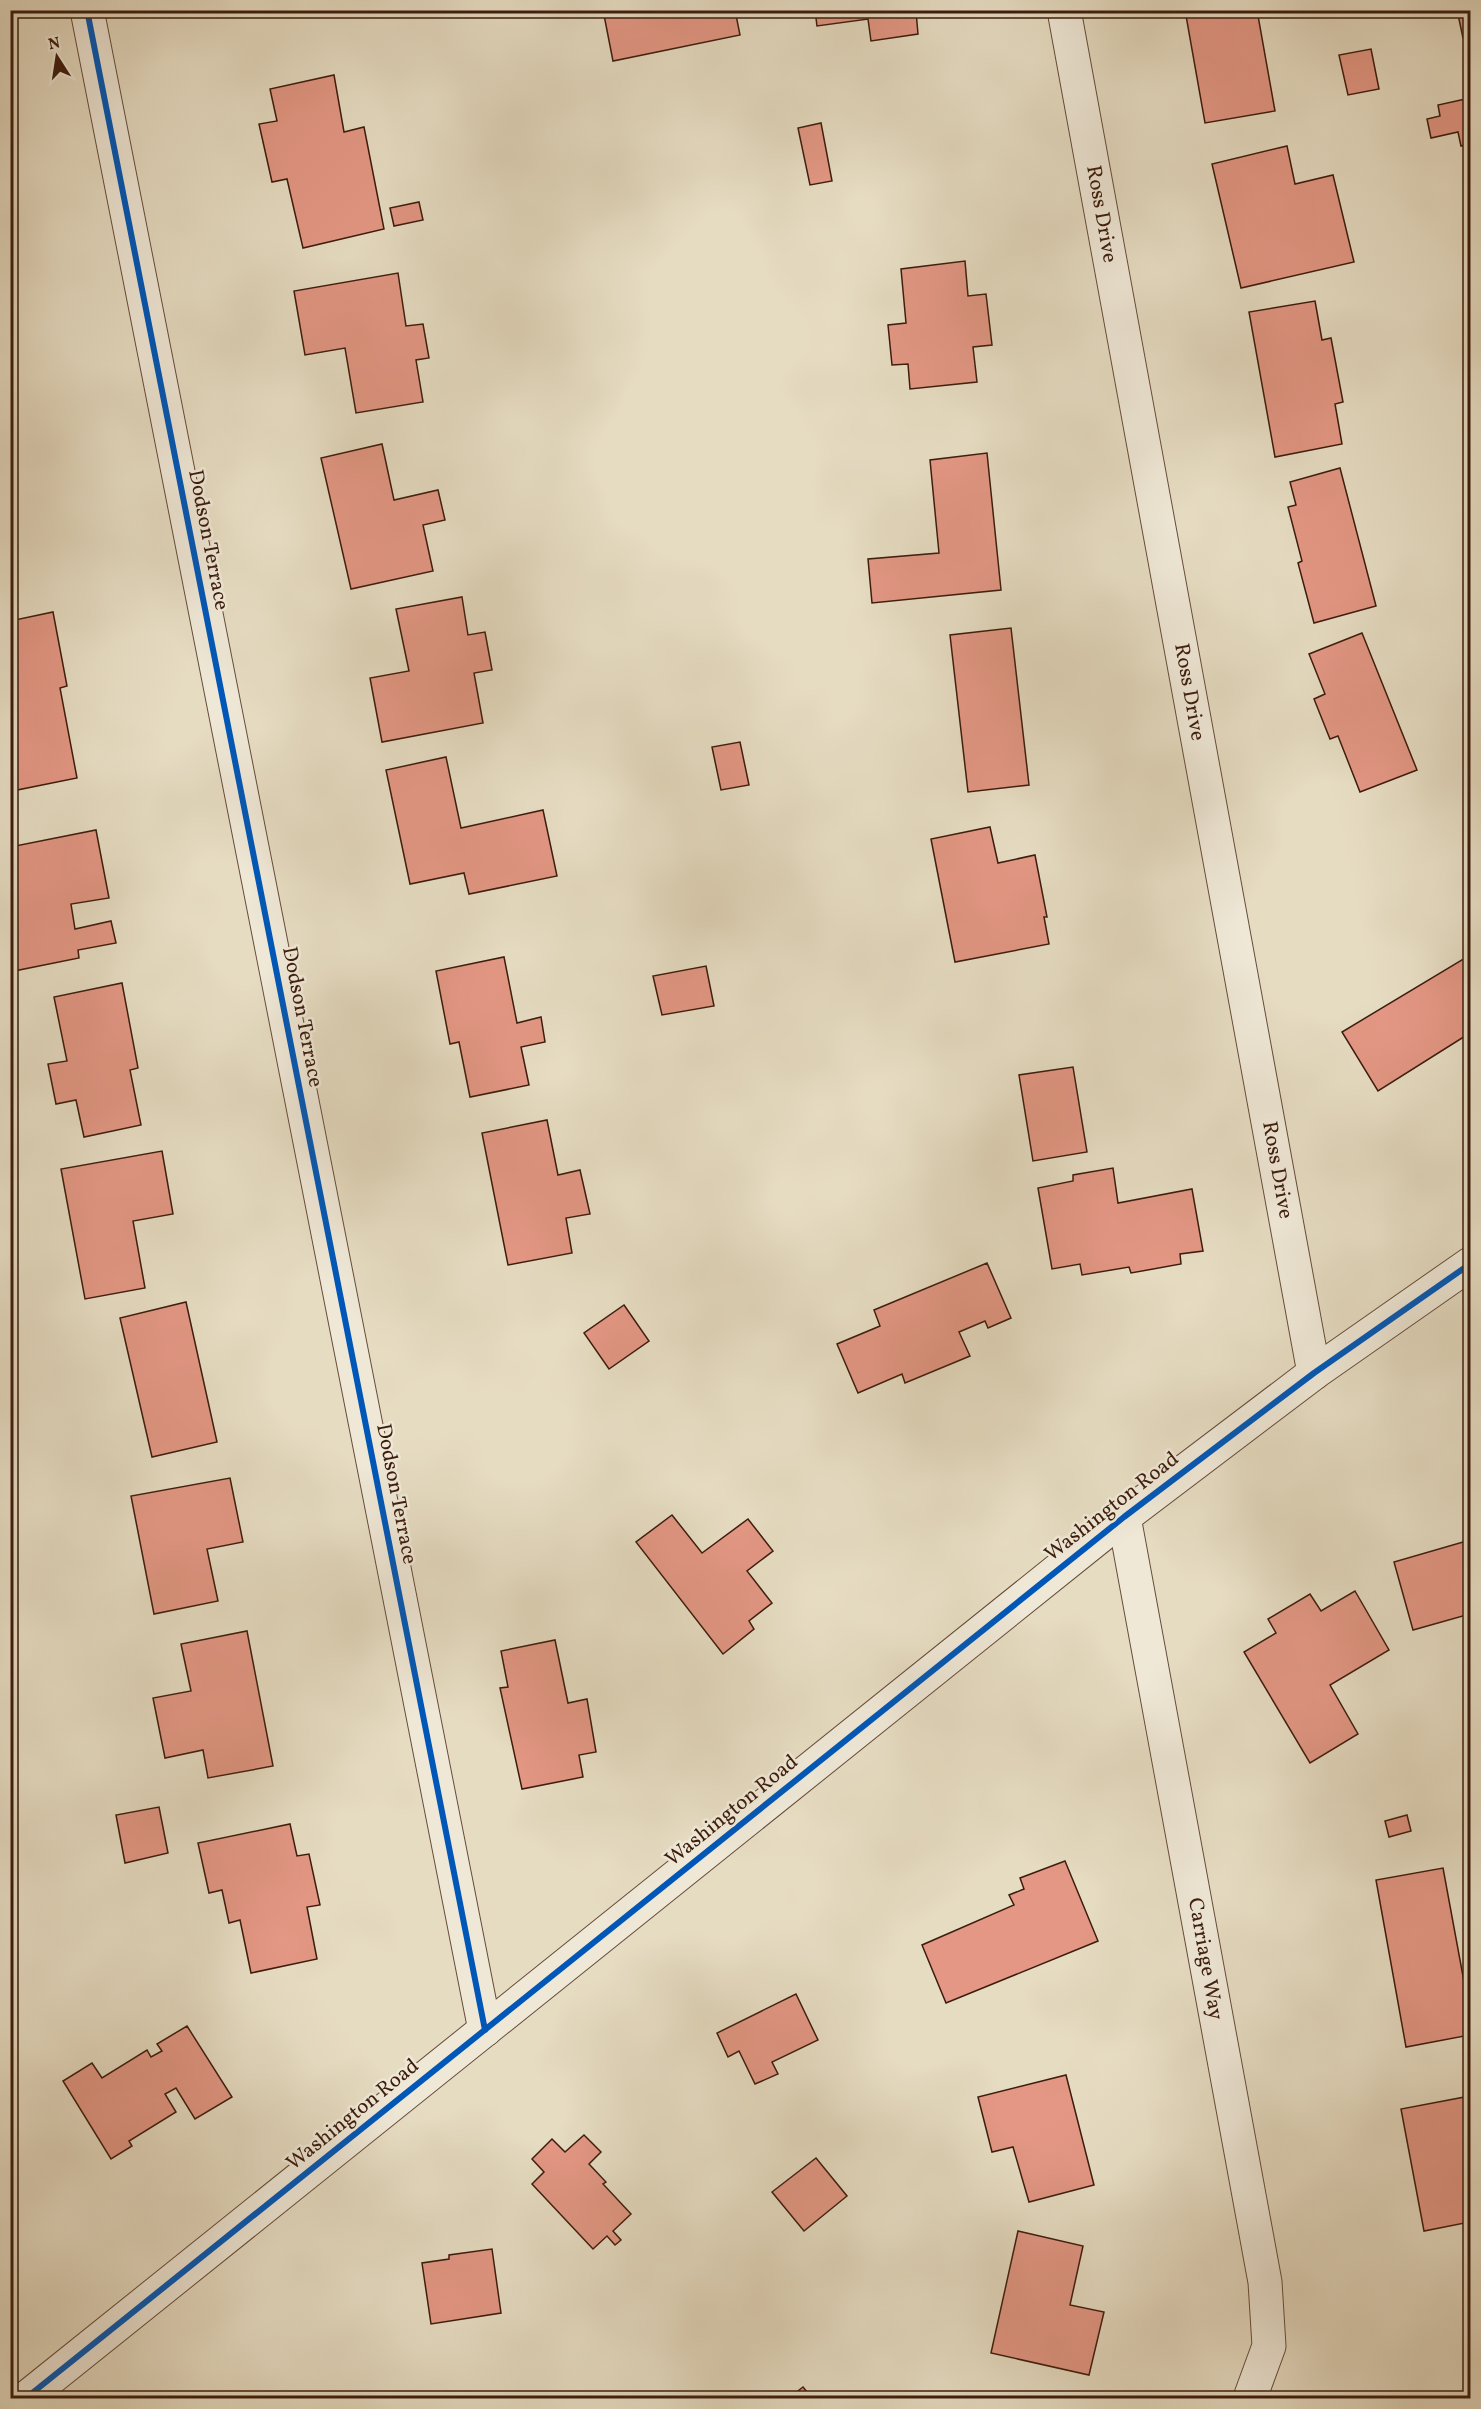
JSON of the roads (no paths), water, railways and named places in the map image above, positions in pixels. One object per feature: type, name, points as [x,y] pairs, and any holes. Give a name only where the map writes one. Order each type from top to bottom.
[{"type":"street","name":"Dodson Terrace","points":[[87,10],[485,2030]]},
{"type":"street","name":"Ross Drive","points":[[1064,10],[1314,1373]]},
{"type":"street","name":"Washington Road","points":[[26,2398],[1124,1517],[1314,1373],[1470,1264]]},
{"type":"street","name":"Carriage Way","points":[[1124,1517],[1265,2282],[1269,2346],[1250,2398]]}]
